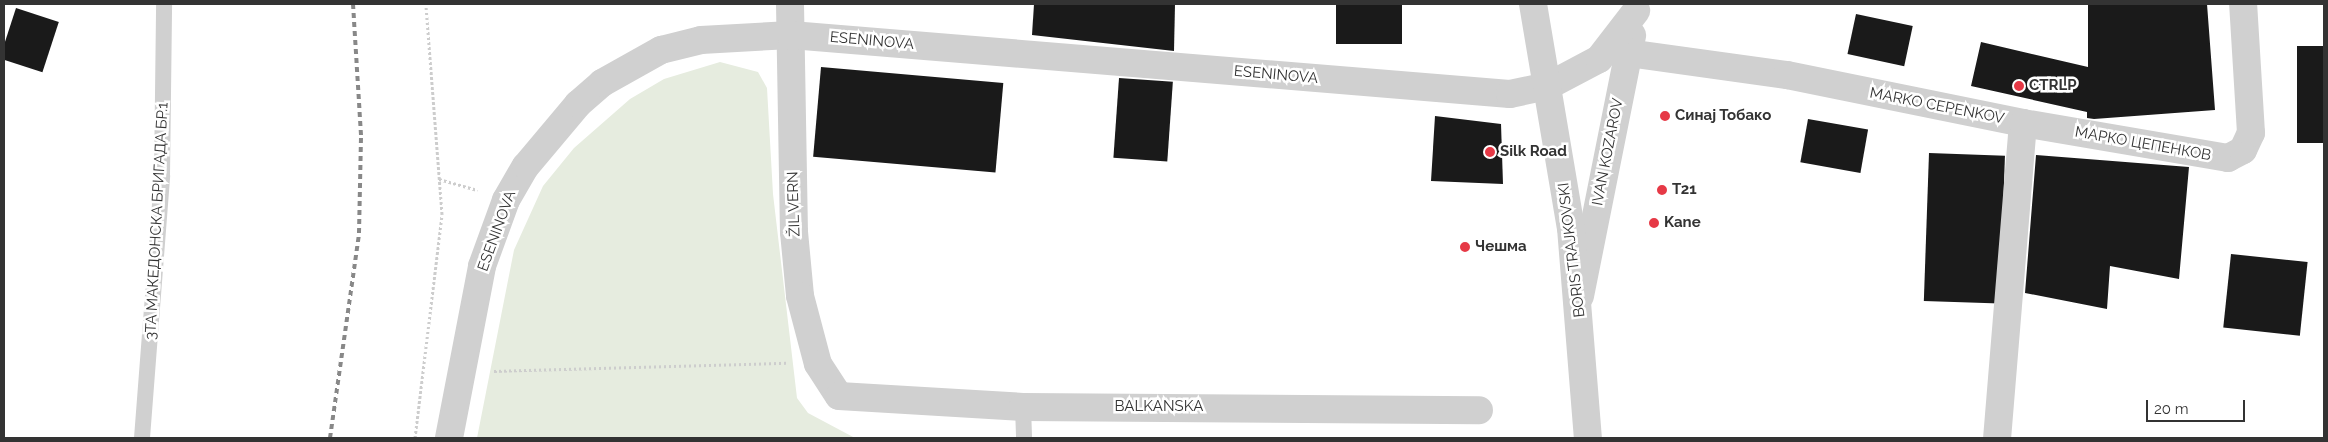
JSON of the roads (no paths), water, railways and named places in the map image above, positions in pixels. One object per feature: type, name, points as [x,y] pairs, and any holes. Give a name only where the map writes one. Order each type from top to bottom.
[{"type":"street","name":"ŽIL VERN","points":[[790,4],[800,296],[818,364],[839,396]]},
{"type":"street","name":"BORIS TRAJKOVSKI","points":[[1533,4],[1548,86],[1579,300],[1588,438]]},
{"type":"street","name":"МАРКО ЦЕПЕНКОВ","points":[[2023,123],[2228,158],[2243,150],[2251,133],[2243,4]]},
{"type":"street","name":"ESENINOVA","points":[[449,438],[482,266],[506,200],[531,159],[578,104],[644,58],[701,40],[791,35],[1510,94],[1548,86],[1599,59],[1637,7]]},
{"type":"street","name":"IVAN KOZAROV","points":[[1579,300],[1637,7]]},
{"type":"street","name":"MARKO CEPENKOV","points":[[1628,53],[1787,75],[2023,123],[1997,438]]},
{"type":"street","name":"BALKANSKA","points":[[839,396],[1023,407],[1479,410]]},
{"type":"lane","name":"3ТА МАКЕДОНСКА БРИГАДА БР.1","points":[[142,438],[162,176],[164,4]]},
{"type":"lane","points":[[1023,407],[1024,438]]},
{"type":"railway","points":[[330,438],[359,233],[361,135],[353,4]]},
{"type":"place","name":"CTRLP","points":[[2019,86]]},
{"type":"place","name":"Синај Тобако","points":[[1665,116]]},
{"type":"place","name":"Silk Road","points":[[1490,152]]},
{"type":"place","name":"T21","points":[[1662,190]]},
{"type":"place","name":"Kane","points":[[1654,223]]},
{"type":"place","name":"Чешма","points":[[1465,247]]}]
